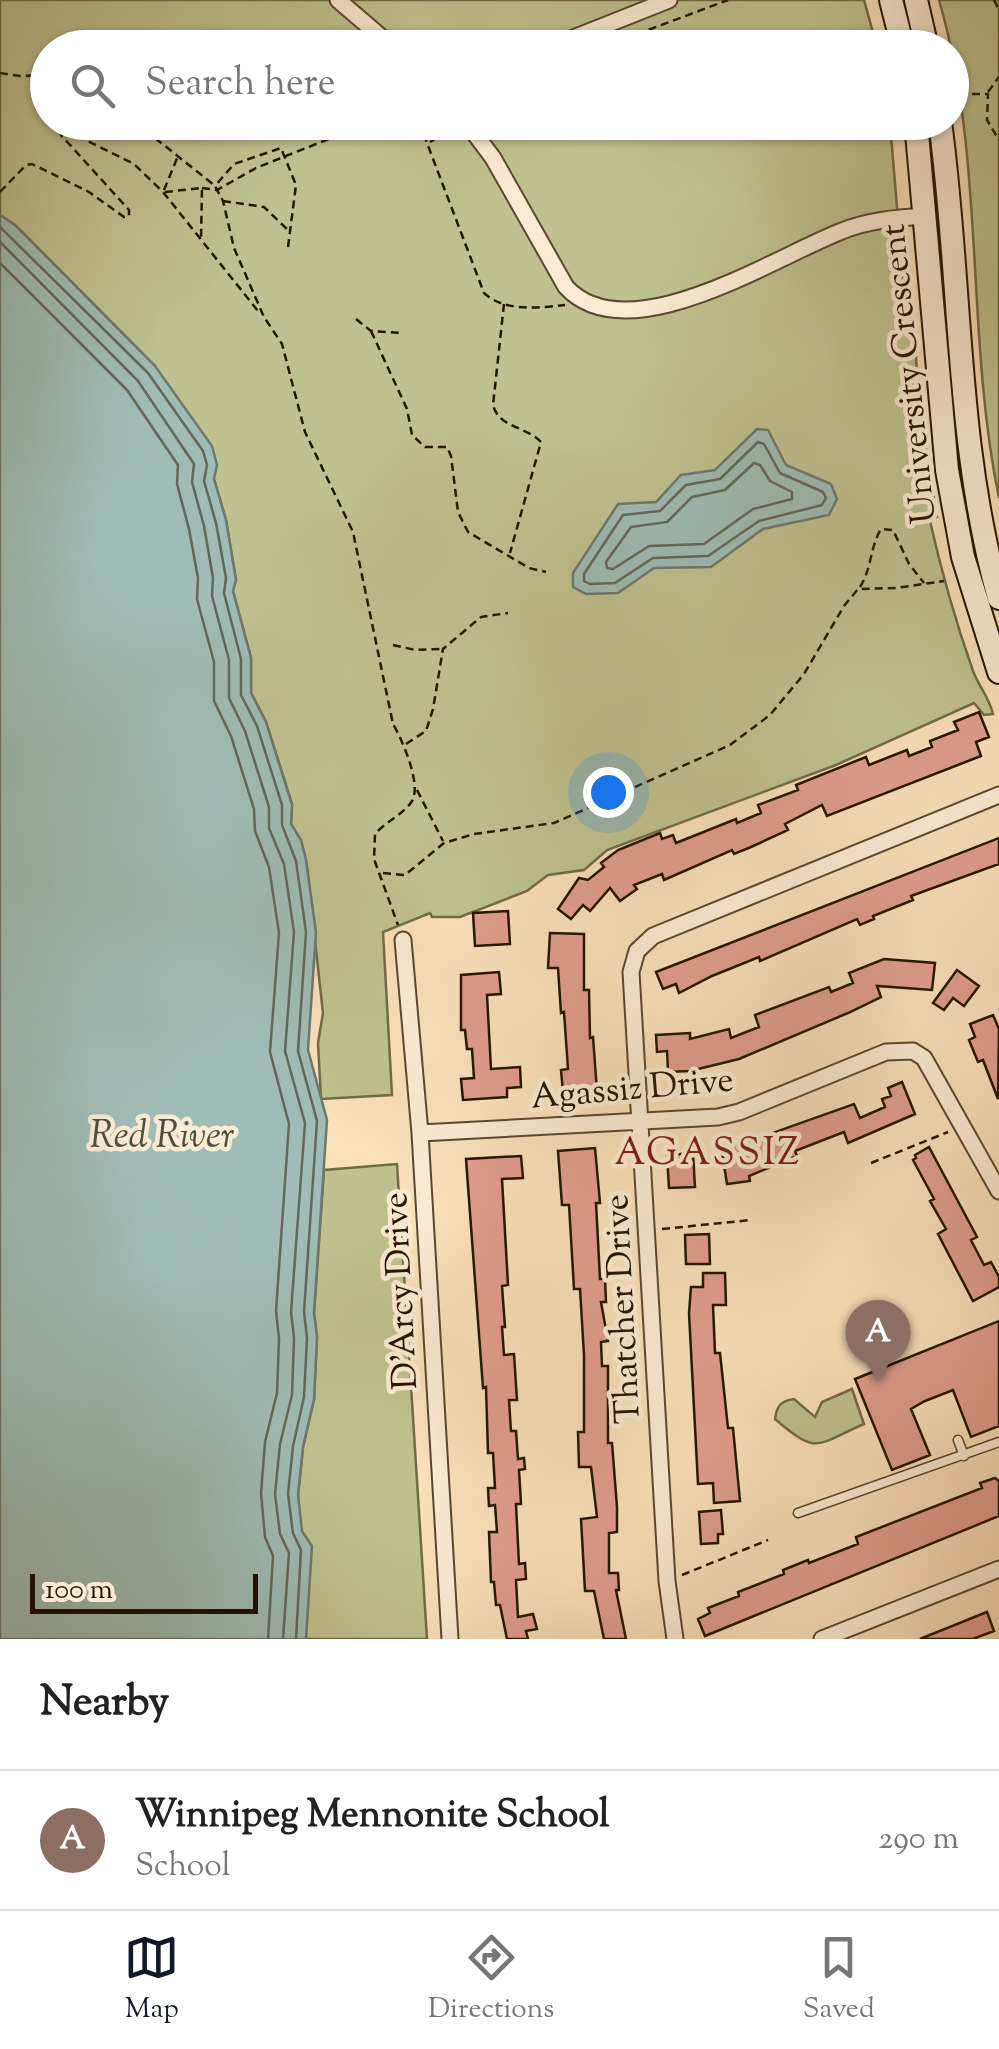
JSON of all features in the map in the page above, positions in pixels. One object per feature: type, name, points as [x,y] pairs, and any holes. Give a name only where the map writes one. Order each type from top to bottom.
[{"type":"main road","points":[[891,0],[898,30]]},
{"type":"main road","points":[[916,0],[923,30]]},
{"type":"main road","name":"University Crescent","points":[[918,140],[950,492],[977,607],[999,672]]},
{"type":"main road","name":"University Crescent","points":[[942,140],[969,460],[982,535],[999,598]]},
{"type":"street","points":[[338,0],[373,30]]},
{"type":"street","points":[[593,30],[669,0]]},
{"type":"street","points":[[480,140],[558,275],[581,300],[618,309],[660,307],[842,231],[925,216]]},
{"type":"street","name":"Thatcher Drive","points":[[675,1639],[667,1581],[631,972],[636,951],[653,936],[999,795]]},
{"type":"street","name":"D'Arcy Drive","points":[[403,940],[420,1134],[450,1639]]},
{"type":"street","name":"Agassiz Drive","points":[[420,1134],[718,1117],[900,1049],[924,1058],[999,1191]]},
{"type":"street","points":[[822,1639],[999,1569]]},
{"type":"lane","points":[[958,1440],[964,1456]]},
{"type":"lane","points":[[798,1513],[999,1442]]},
{"type":"path","points":[[648,30],[728,0]]},
{"type":"path","points":[[994,0],[999,10]]},
{"type":"path","points":[[0,73],[30,76]]},
{"type":"path","points":[[999,77],[988,94],[987,120],[999,140]]},
{"type":"path","points":[[969,94],[988,94]]},
{"type":"path","points":[[0,192],[26,165],[32,164],[89,192],[124,218],[129,216],[129,210],[66,140]]},
{"type":"path","points":[[85,140],[134,164],[164,192],[282,344],[305,432],[353,532],[393,724],[405,745],[416,787],[444,842]]},
{"type":"path","points":[[159,140],[216,188],[234,248],[264,317]]},
{"type":"path","points":[[164,192],[216,188],[325,140]]},
{"type":"path","points":[[427,140],[484,292],[504,304],[542,308],[581,300]]},
{"type":"path","points":[[428,143],[433,140]]},
{"type":"path","points":[[216,188],[234,164],[282,148],[296,186],[288,247]]},
{"type":"path","points":[[164,192],[179,155]]},
{"type":"path","points":[[201,240],[202,188]]},
{"type":"path","points":[[223,201],[264,207],[290,232]]},
{"type":"path","points":[[504,304],[494,414],[506,424],[530,431],[542,442],[510,554]]},
{"type":"path","points":[[356,319],[371,331],[407,409],[412,435],[425,446],[447,447],[452,456],[458,512],[468,532],[528,568],[546,572]]},
{"type":"path","points":[[371,331],[401,334]]},
{"type":"path","points":[[382,872],[405,874],[444,842],[554,822],[730,745],[770,715],[804,674],[868,574],[874,539],[881,529],[894,530],[909,564],[925,584]]},
{"type":"path","points":[[858,588],[896,588],[944,581]]},
{"type":"path","points":[[392,644],[415,650],[443,649],[480,618],[508,613]]},
{"type":"path","points":[[405,745],[426,732],[443,649]]},
{"type":"path","points":[[403,940],[382,872],[374,859],[375,834],[412,802],[416,787]]},
{"type":"path","points":[[870,1163],[963,1126]]},
{"type":"path","points":[[646,1230],[750,1220]]},
{"type":"path","points":[[667,1581],[768,1540]]},
{"type":"green space","points":[[0,0],[864,0],[872,30],[30,30],[30,140],[891,140],[905,303],[913,317],[920,412],[937,517],[929,517],[960,633],[993,714],[984,715],[974,703],[836,765],[607,850],[584,870],[548,875],[527,891],[460,917],[432,917],[430,913],[383,932],[392,1095],[321,1099],[318,1043],[323,1013],[306,860],[291,824],[292,804],[266,722],[251,693],[251,658],[233,591],[236,580],[226,520],[214,479],[155,366],[15,225],[0,215]]},
{"type":"green space","points":[[939,0],[999,0],[999,498],[982,374],[965,140],[969,140],[969,30],[946,30]]},
{"type":"green space","points":[[397,1164],[427,1639],[306,1639],[298,1495],[314,1399],[314,1313],[324,1170]]},
{"type":"green space","points":[[852,1389],[864,1424],[826,1441],[809,1442],[775,1419],[778,1407],[786,1401],[794,1399],[815,1417],[822,1402]]},
{"type":"water","name":"Red River","points":[[0,215],[15,225],[155,366],[212,446],[217,465],[214,479],[236,580],[233,591],[251,658],[251,693],[266,722],[292,805],[291,824],[301,840],[306,860],[316,932],[308,1050],[327,1120],[314,1313],[314,1399],[298,1495],[302,1531],[312,1546],[306,1639],[0,1639]]},
{"type":"water","points":[[757,429],[768,430],[786,465],[831,484],[837,499],[829,515],[763,529],[711,567],[654,568],[618,593],[586,594],[573,587],[573,573],[618,504],[656,502],[681,475],[715,470]]},
{"type":"building","points":[[979,712],[989,737],[976,742],[981,756],[827,816],[822,805],[785,824],[788,830],[751,847],[734,854],[732,850],[664,880],[662,874],[634,885],[637,889],[620,901],[610,888],[590,911],[583,905],[571,919],[558,909],[579,878],[588,880],[618,850],[660,833],[662,839],[673,835],[676,843],[736,819],[737,823],[761,813],[758,805],[798,790],[796,785],[866,757],[869,765],[907,750],[909,756],[932,747],[930,741],[958,730],[954,722]]},
{"type":"building","points":[[999,838],[999,864],[911,896],[913,900],[860,925],[857,919],[760,961],[759,957],[712,976],[679,993],[676,984],[663,989],[656,972]]},
{"type":"building","points":[[508,911],[510,944],[475,946],[473,913]]},
{"type":"building","points":[[550,933],[584,934],[584,990],[589,990],[597,1091],[563,1092],[561,1070],[568,1069],[564,1012],[561,1013],[558,968],[548,968]]},
{"type":"building","points":[[884,959],[935,963],[932,990],[877,986],[881,997],[848,1013],[739,1059],[690,1071],[668,1072],[667,1051],[657,1052],[656,1035],[690,1033],[690,1039],[729,1029],[731,1038],[759,1027],[755,1015],[829,987],[831,992],[853,983],[849,973]]},
{"type":"building","points":[[957,970],[979,986],[964,1006],[953,998],[944,1010],[933,1003]]},
{"type":"building","points":[[499,972],[501,994],[487,995],[491,1069],[520,1067],[521,1087],[507,1088],[507,1097],[463,1100],[461,1079],[474,1078],[472,1049],[467,1049],[465,1030],[461,1030],[461,975]]},
{"type":"building","points":[[993,1015],[999,1029],[998,1099],[983,1060],[978,1062],[969,1040],[975,1037],[970,1024]]},
{"type":"building","points":[[902,1082],[915,1114],[848,1143],[844,1132],[795,1151],[797,1156],[749,1176],[750,1181],[727,1184],[721,1146],[750,1141],[854,1104],[860,1118],[885,1107],[882,1099],[891,1096],[888,1088]]},
{"type":"building","points":[[929,1147],[977,1237],[971,1240],[984,1265],[991,1262],[999,1277],[999,1287],[973,1301],[938,1234],[946,1229],[913,1160]]},
{"type":"building","points":[[595,1148],[600,1279],[605,1279],[606,1302],[601,1302],[608,1341],[601,1342],[602,1366],[608,1366],[608,1443],[612,1443],[617,1507],[617,1532],[609,1533],[609,1573],[618,1573],[616,1590],[626,1639],[604,1639],[594,1591],[585,1591],[581,1519],[597,1517],[591,1467],[579,1467],[578,1432],[584,1432],[580,1289],[574,1289],[569,1205],[562,1205],[558,1151]]},
{"type":"building","points":[[693,1153],[695,1187],[669,1188],[667,1155]]},
{"type":"building","points":[[521,1156],[523,1178],[502,1179],[508,1285],[502,1286],[502,1327],[504,1355],[514,1354],[517,1400],[509,1400],[511,1431],[516,1431],[518,1459],[524,1458],[525,1469],[519,1470],[521,1504],[516,1504],[519,1564],[525,1563],[526,1579],[516,1580],[518,1617],[533,1614],[537,1629],[526,1631],[528,1639],[507,1639],[491,1582],[489,1532],[497,1532],[495,1505],[489,1506],[488,1488],[495,1488],[493,1453],[488,1453],[466,1159]]},
{"type":"building","points":[[709,1234],[710,1264],[686,1264],[685,1235]]},
{"type":"building","points":[[703,1273],[725,1273],[726,1305],[713,1305],[715,1353],[720,1353],[728,1428],[733,1428],[740,1501],[714,1503],[713,1483],[698,1484],[689,1313],[691,1287],[703,1287]]},
{"type":"building","points":[[999,1321],[999,1426],[971,1437],[953,1390],[925,1401],[911,1409],[930,1455],[892,1470],[855,1379]]},
{"type":"building","points":[[995,1478],[999,1481],[999,1516],[705,1636],[698,1619],[710,1613],[708,1608],[784,1574],[783,1570],[858,1544],[856,1537],[982,1488],[980,1483]]},
{"type":"building","points":[[721,1510],[723,1534],[718,1534],[718,1543],[701,1544],[699,1512]]},
{"type":"building","points":[[987,1612],[994,1631],[973,1639],[920,1639]]},
{"type":"place","name":"Winnipeg Mennonite School","points":[[878,1382]]},
{"type":"district","name":"AGASSIZ","points":[[708,1151]]}]
